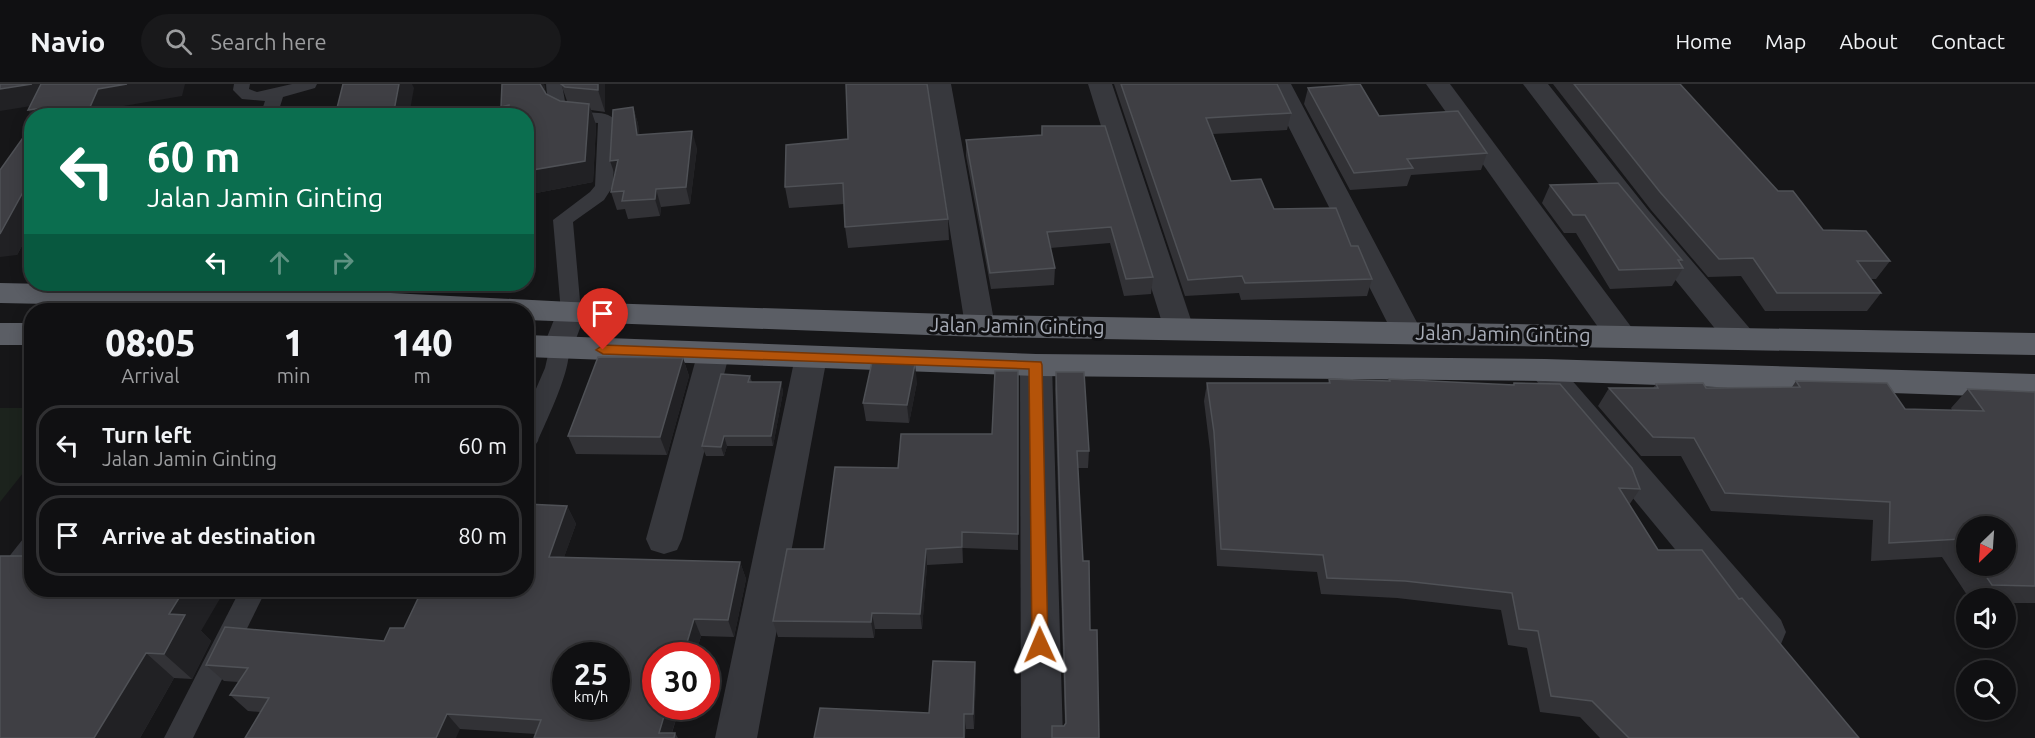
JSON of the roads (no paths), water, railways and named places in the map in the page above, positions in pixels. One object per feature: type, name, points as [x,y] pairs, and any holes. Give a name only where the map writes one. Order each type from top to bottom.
[{"type":"highway","name":"Jalan Jamin Ginting","points":[[0,293],[98,291]]},
{"type":"highway","name":"Jalan Jamin Ginting","points":[[290,291],[332,292],[414,303]]},
{"type":"highway","name":"Jalan Jamin Ginting","points":[[534,311],[980,327],[1407,332],[2035,344]]},
{"type":"highway","points":[[0,334],[24,334]]},
{"type":"highway","name":"Jalan Jamin Ginting","points":[[534,346],[713,355],[1036,365],[1545,370],[2035,386]]},
{"type":"street","points":[[939,84],[980,327]]},
{"type":"street","points":[[1100,84],[1179,329]]},
{"type":"street","points":[[1279,84],[1407,332]]},
{"type":"street","points":[[1438,84],[1621,336]]},
{"type":"street","points":[[1535,84],[1639,217],[1741,339]]},
{"type":"street","points":[[559,347],[571,312]]},
{"type":"street","points":[[664,539],[713,355]]},
{"type":"street","points":[[736,738],[811,357]]},
{"type":"street","points":[[1036,365],[1042,738]]},
{"type":"street","points":[[1545,370],[1789,657]]},
{"type":"lane","points":[[242,84],[241,90],[244,95],[252,97],[276,94],[309,84]]},
{"type":"lane","points":[[554,84],[555,105],[561,113],[574,117],[604,119],[607,122],[604,186],[597,196],[563,220],[571,312]]},
{"type":"lane","points":[[271,108],[276,94]]},
{"type":"lane","points":[[534,422],[556,368],[559,347]]},
{"type":"lane","points":[[0,586],[18,554]]},
{"type":"lane","points":[[178,738],[249,597]]}]
